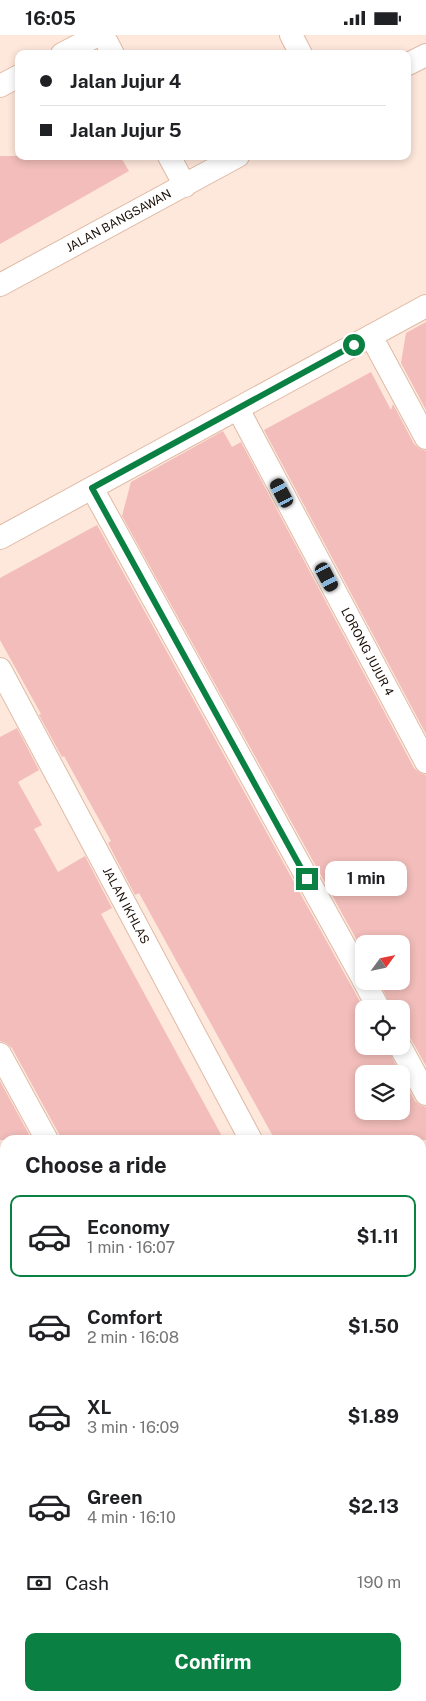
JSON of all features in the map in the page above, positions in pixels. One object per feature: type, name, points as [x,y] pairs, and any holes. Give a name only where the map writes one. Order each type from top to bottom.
[{"type":"street","points":[[70,50],[98,35]]},
{"type":"street","points":[[103,35],[111,50]]},
{"type":"street","points":[[290,35],[299,50]]},
{"type":"street","points":[[411,62],[426,55]]},
{"type":"street","points":[[0,86],[15,78]]},
{"type":"street","points":[[171,160],[185,185]]},
{"type":"street","name":"JALAN BANGSAWAN","points":[[0,285],[231,160]]},
{"type":"street","points":[[0,538],[426,306]]},
{"type":"street","points":[[371,336],[426,438]]},
{"type":"street","name":"LORONG JUJUR 4","points":[[238,409],[426,762]]},
{"type":"street","points":[[92,488],[355,965]]},
{"type":"street","name":"JALAN IKHLAS","points":[[0,669],[248,1135]]},
{"type":"street","points":[[0,1054],[44,1135]]},
{"type":"street","points":[[405,1055],[426,1094]]},
{"type":"building","points":[[0,156],[15,156],[15,160],[122,160],[129,171],[0,244]]},
{"type":"building","points":[[426,322],[426,410],[401,363],[406,333]]},
{"type":"building","points":[[371,372],[391,410],[393,404],[414,444],[426,451],[426,734],[264,430]]},
{"type":"building","points":[[223,431],[232,447],[241,442],[414,768],[426,775],[426,1066],[410,1038],[410,1000],[388,1000],[383,990],[410,990],[410,935],[355,935],[355,937],[122,516],[131,482]]},
{"type":"building","points":[[97,525],[359,1000],[355,1000],[355,1055],[391,1055],[396,1065],[355,1065],[355,1120],[410,1120],[410,1092],[415,1101],[426,1107],[426,1135],[272,1135],[139,893],[135,895],[108,843],[111,841],[64,756],[62,757],[39,715],[41,714],[0,640],[0,578]]},
{"type":"building","points":[[17,728],[39,770],[18,782],[42,825],[34,829],[58,872],[85,856],[112,908],[101,914],[221,1135],[59,1135],[12,1048],[0,1041],[0,737]]},
{"type":"building","points":[[0,1081],[29,1135],[0,1135]]},
{"type":"route","points":[[307,879],[92,488],[354,345]]}]
